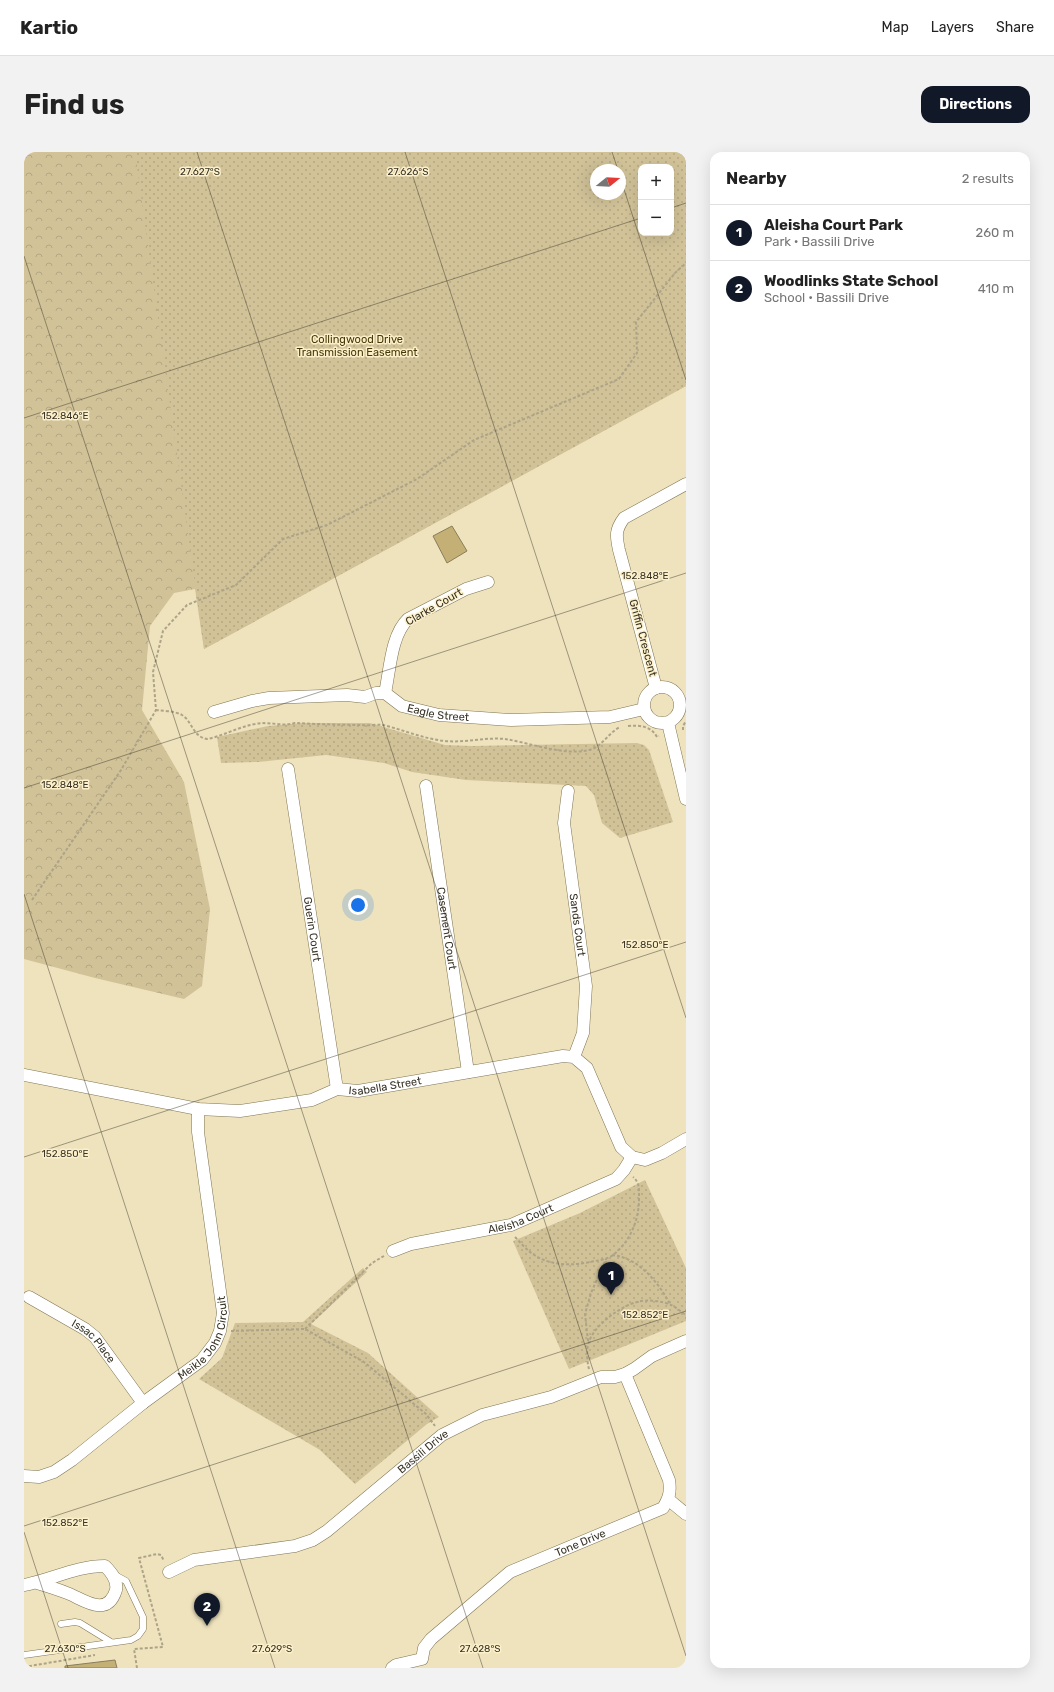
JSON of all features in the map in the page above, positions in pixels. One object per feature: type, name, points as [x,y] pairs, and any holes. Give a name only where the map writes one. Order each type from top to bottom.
[{"type":"street","name":"Griffin Crescent","points":[[656,688],[616,537],[618,526],[624,518],[686,484]]},
{"type":"street","name":"Clarke Court","points":[[385,693],[397,636],[402,625],[408,619],[466,589],[488,582]]},
{"type":"street","points":[[669,728],[650,720],[644,709],[645,698],[656,688],[668,688],[683,698],[679,713],[669,728],[686,799]]},
{"type":"street","points":[[214,712],[252,701],[269,698],[347,694],[365,697],[376,693],[385,693]]},
{"type":"street","name":"Eagle Street","points":[[385,693],[402,706],[439,715],[511,720],[610,717],[644,709]]},
{"type":"street","name":"Guerin Court","points":[[288,770],[337,1089]]},
{"type":"street","name":"Casement Court","points":[[426,786],[468,1072]]},
{"type":"street","name":"Sands Court","points":[[568,791],[564,823],[586,986],[583,1033],[574,1057]]},
{"type":"street","name":"Isabella Street","points":[[24,1075],[198,1109],[247,1110],[312,1100],[337,1089],[358,1091],[563,1056],[574,1057]]},
{"type":"street","points":[[574,1057],[587,1068],[621,1147],[632,1157],[645,1160],[686,1140]]},
{"type":"street","name":"Meikle John Circuit","points":[[24,1476],[39,1477],[54,1472],[72,1460],[143,1403],[202,1360],[215,1343],[220,1331],[223,1313],[198,1132],[198,1109]]},
{"type":"street","name":"Aleisha Court","points":[[393,1251],[411,1244],[511,1225],[616,1179],[632,1157]]},
{"type":"street","name":"Issac Place","points":[[29,1296],[85,1329],[95,1337],[143,1403]]},
{"type":"street","name":"Bassili Drive","points":[[169,1572],[194,1560],[295,1546],[313,1540],[327,1531],[442,1435],[482,1414],[551,1397],[593,1379],[601,1377],[615,1377],[625,1374],[652,1356],[686,1341]]},
{"type":"street","points":[[625,1374],[669,1480],[671,1491],[669,1500],[686,1514]]},
{"type":"street","name":"Tone Drive","points":[[392,1668],[396,1665],[423,1664],[424,1648],[431,1639],[510,1572],[664,1508],[669,1500]]},
{"type":"street","points":[[24,1585],[37,1583],[56,1575],[92,1566],[105,1566],[113,1574],[117,1585],[114,1595],[110,1601],[99,1606],[87,1603],[68,1593],[37,1583]]},
{"type":"lane","points":[[24,1655],[131,1640],[138,1636],[143,1629],[143,1617],[126,1581],[113,1574]]},
{"type":"lane","points":[[61,1624],[75,1622],[80,1623],[111,1642]]},
{"type":"path","points":[[32,900],[121,770],[156,710],[153,672],[163,631],[187,605],[236,585],[283,539],[327,526],[417,479],[474,440],[619,379],[637,353],[636,322],[675,273],[686,263]]},
{"type":"path","points":[[156,710],[175,712],[183,715],[192,729],[201,738],[214,738],[221,734],[256,724],[271,723],[284,725],[295,723],[368,726],[381,725],[445,741],[467,742],[503,739],[530,743],[557,750],[578,752],[590,750],[599,746],[615,730],[623,726],[636,725],[648,727],[654,731],[657,736],[669,728],[683,730],[683,726],[686,721]]},
{"type":"path","points":[[511,1225],[514,1236],[531,1252],[542,1258],[560,1264],[573,1264],[606,1259],[612,1256],[628,1240],[636,1222],[639,1202],[638,1181],[624,1170]]},
{"type":"path","points":[[305,1329],[372,1263],[393,1251]]},
{"type":"path","points":[[612,1256],[623,1256],[645,1271],[663,1291],[670,1304]]},
{"type":"path","points":[[593,1379],[588,1368],[586,1314],[591,1293],[606,1259]]},
{"type":"path","points":[[588,1342],[605,1320],[638,1301],[670,1304],[686,1315]]},
{"type":"path","points":[[220,1331],[305,1329],[364,1362],[426,1414],[442,1435]]},
{"type":"path","points":[[137,1668],[134,1648],[163,1647],[139,1558],[157,1554],[161,1556],[169,1572]]},
{"type":"path","points":[[24,1667],[102,1654]]},
{"type":"green space","name":"Collingwood Drive Transmission Easement","points":[[24,152],[686,152],[686,386],[204,649],[195,589],[174,593],[150,626],[142,710],[184,782],[210,909],[202,986],[184,999],[95,978],[24,959]]},
{"type":"green space","name":"Collingwood Drive Transmission Easement","points":[[135,152],[686,152],[686,386],[204,649]]},
{"type":"green space","points":[[303,723],[370,723],[445,745],[472,746],[637,743],[644,745],[649,750],[673,822],[620,838],[602,823],[594,795],[586,786],[466,780],[412,772],[384,763],[326,755],[258,762],[221,763],[217,737],[268,726]]},
{"type":"green space","points":[[645,1180],[686,1268],[686,1321],[569,1369],[513,1241],[580,1213]]},
{"type":"green space","points":[[363,1268],[367,1272],[311,1324],[368,1353],[439,1417],[427,1424],[355,1484],[320,1450],[199,1379],[222,1358],[235,1323],[303,1322]]},
{"type":"building","points":[[452,526],[467,551],[447,563],[433,536]]},
{"type":"building","points":[[115,1660],[117,1668],[65,1668],[65,1666]]},
{"type":"place","name":"Aleisha Court Park","points":[[611,1295]]},
{"type":"place","name":"Woodlinks State School","points":[[207,1626]]}]
